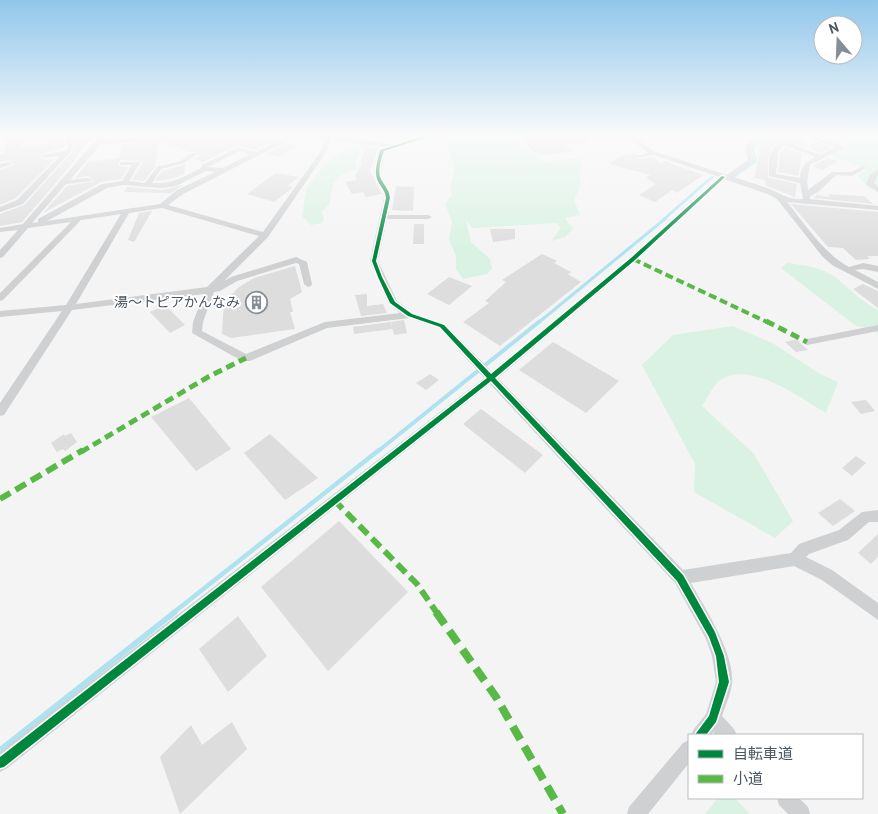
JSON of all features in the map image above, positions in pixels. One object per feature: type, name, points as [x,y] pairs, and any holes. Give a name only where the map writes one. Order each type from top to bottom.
[{"type":"street","points":[[0,210],[20,202],[52,174]]},
{"type":"street","points":[[0,255],[66,182],[70,174]]},
{"type":"street","points":[[124,183],[130,174]]},
{"type":"street","points":[[147,184],[155,174]]},
{"type":"street","points":[[24,227],[50,218],[105,186],[124,183],[162,186],[174,184],[195,174]]},
{"type":"street","points":[[162,206],[180,192],[216,174]]},
{"type":"street","points":[[308,174],[265,235],[210,290],[198,322],[198,333],[246,358],[325,325],[410,315]]},
{"type":"street","points":[[378,174],[378,178],[388,190],[374,261],[393,304],[410,315],[442,326],[680,578],[712,635],[720,656],[724,682],[713,719],[701,734]]},
{"type":"street","points":[[714,174],[771,192],[780,198],[825,254],[846,270],[878,286]]},
{"type":"street","points":[[0,763],[633,259],[730,174]]},
{"type":"street","points":[[772,174],[772,176],[803,181]]},
{"type":"street","points":[[804,174],[806,198]]},
{"type":"street","points":[[780,198],[797,202],[806,198],[833,174]]},
{"type":"street","points":[[874,174],[870,184],[878,190]]},
{"type":"street","points":[[66,182],[88,180]]},
{"type":"street","points":[[806,198],[878,208]]},
{"type":"street","points":[[0,230],[162,206],[265,235]]},
{"type":"street","points":[[0,412],[69,308],[126,212]]},
{"type":"street","points":[[383,217],[428,217]]},
{"type":"street","points":[[0,298],[78,219]]},
{"type":"street","points":[[0,314],[69,308],[217,289],[234,279],[296,260],[303,262],[308,284]]},
{"type":"street","points":[[846,270],[863,266],[878,269]]},
{"type":"street","points":[[807,342],[878,328]]},
{"type":"street","points":[[680,578],[794,559],[804,549],[843,535],[868,516],[878,516]]},
{"type":"street","points":[[794,559],[826,575],[878,612]]},
{"type":"street","points":[[713,719],[727,734]]},
{"type":"street","points":[[636,814],[688,750]]},
{"type":"street","points":[[787,799],[801,814]]},
{"type":"green space","points":[[317,174],[344,174],[339,176],[333,185],[329,204],[321,212],[324,218],[322,223],[311,225],[302,216],[306,190]]},
{"type":"green space","points":[[454,174],[580,174],[580,187],[574,200],[580,215],[565,218],[573,229],[565,237],[551,241],[561,228],[557,223],[473,228],[466,220],[471,242],[490,259],[492,269],[487,274],[463,279],[456,269],[456,256],[449,239],[452,222],[445,204],[452,195],[450,188]]},
{"type":"green space","points":[[861,174],[878,174],[878,192],[868,188],[858,176]]},
{"type":"green space","points":[[787,263],[812,267],[830,274],[860,299],[878,310],[878,334],[872,329],[856,326],[781,268]]},
{"type":"green space","points":[[733,326],[774,344],[820,374],[838,382],[826,413],[772,382],[742,374],[729,376],[717,383],[702,406],[754,454],[793,521],[775,538],[694,492],[695,464],[642,365],[673,335]]},
{"type":"green space","points":[[717,799],[736,799],[750,814],[705,814]]},
{"type":"building","points":[[0,174],[40,174],[16,198],[0,205]]},
{"type":"building","points":[[52,174],[63,174],[22,222],[0,226],[0,214],[24,205]]},
{"type":"building","points":[[78,174],[124,174],[121,179],[101,182],[43,213],[67,186],[94,181],[88,176],[75,178]]},
{"type":"building","points":[[136,174],[150,174],[144,181],[132,180]]},
{"type":"building","points":[[160,174],[184,174],[171,179],[155,181]]},
{"type":"building","points":[[275,174],[298,177],[288,186],[293,187],[274,202],[247,194]]},
{"type":"building","points":[[356,174],[372,174],[382,194],[366,197],[363,192],[352,194],[345,182],[357,180]]},
{"type":"building","points":[[646,174],[703,175],[677,193],[672,190],[655,202],[639,195],[656,184],[646,178],[650,175]]},
{"type":"building","points":[[755,174],[768,174],[768,177],[797,184],[795,197],[765,185],[765,180],[754,178]]},
{"type":"building","points":[[183,185],[171,193],[124,192],[127,187],[162,190]]},
{"type":"building","points":[[396,186],[414,187],[413,211],[392,210]]},
{"type":"building","points":[[827,194],[864,196],[873,204],[814,198],[816,195],[830,197]]},
{"type":"building","points":[[791,204],[878,212],[878,256],[867,256],[870,259],[856,260],[843,248],[828,247]]},
{"type":"building","points":[[152,211],[134,242],[128,240],[139,213]]},
{"type":"building","points":[[414,224],[424,224],[424,244],[413,244]]},
{"type":"building","points":[[490,229],[515,229],[515,239],[493,242]]},
{"type":"building","points":[[542,254],[557,261],[554,263],[571,272],[568,274],[581,282],[500,346],[463,322],[489,303],[485,301],[506,282],[502,280]]},
{"type":"building","name":"湯～トピアかんなみ","points":[[295,266],[302,292],[290,299],[293,312],[290,312],[295,329],[231,338],[222,334],[224,302],[239,287],[254,278]]},
{"type":"building","points":[[449,277],[472,286],[449,305],[427,294]]},
{"type":"building","points":[[863,284],[878,291],[878,308],[853,289]]},
{"type":"building","points":[[367,294],[367,306],[383,304],[387,313],[361,316],[355,295]]},
{"type":"building","points":[[165,305],[185,325],[170,333],[150,312]]},
{"type":"building","points":[[404,320],[407,333],[394,335],[391,322]]},
{"type":"building","points":[[390,322],[393,329],[354,334],[353,327]]},
{"type":"building","points":[[797,339],[808,350],[796,352],[785,342]]},
{"type":"building","points":[[553,342],[619,381],[586,413],[519,370]]},
{"type":"building","points":[[430,374],[439,380],[426,390],[416,383]]},
{"type":"building","points":[[189,398],[231,449],[196,471],[151,417]]},
{"type":"building","points":[[866,400],[875,411],[861,414],[851,402]]},
{"type":"building","points":[[481,409],[543,455],[525,473],[463,424]]},
{"type":"building","points":[[71,433],[77,442],[65,451],[63,449],[57,452],[51,443],[64,434],[65,436]]},
{"type":"building","points":[[270,434],[318,478],[285,500],[244,453]]},
{"type":"building","points":[[856,456],[866,463],[852,476],[842,468]]},
{"type":"building","points":[[840,499],[855,511],[833,526],[818,513]]},
{"type":"building","points":[[339,521],[408,592],[328,671],[261,587]]},
{"type":"building","points":[[878,534],[878,557],[871,564],[858,553]]},
{"type":"building","points":[[238,616],[267,656],[228,692],[199,649]]},
{"type":"building","points":[[232,722],[247,749],[180,814],[160,757],[191,725],[202,745]]},
{"type":"waterway","points":[[733,177],[737,174]]},
{"type":"waterway","points":[[664,219],[712,177]]},
{"type":"waterway","points":[[538,323],[666,218]]},
{"type":"waterway","points":[[377,452],[540,321]]},
{"type":"waterway","points":[[173,613],[379,450]]},
{"type":"waterway","points":[[0,750],[175,612]]},
{"type":"marked path","points":[[633,259],[807,342]]},
{"type":"marked path","points":[[0,499],[208,377],[246,358]]},
{"type":"marked path","points":[[334,500],[417,584],[496,697],[563,814]]},
{"type":"cycle path","points":[[378,174],[388,198],[374,261],[393,303],[410,315],[442,326],[680,578],[712,635],[720,656],[724,682],[713,719],[701,734]]},
{"type":"cycle path","points":[[0,763],[491,378],[633,259],[723,177]]},
{"type":"place","name":"湯～トピアかんなみ","points":[[256,302]]}]
